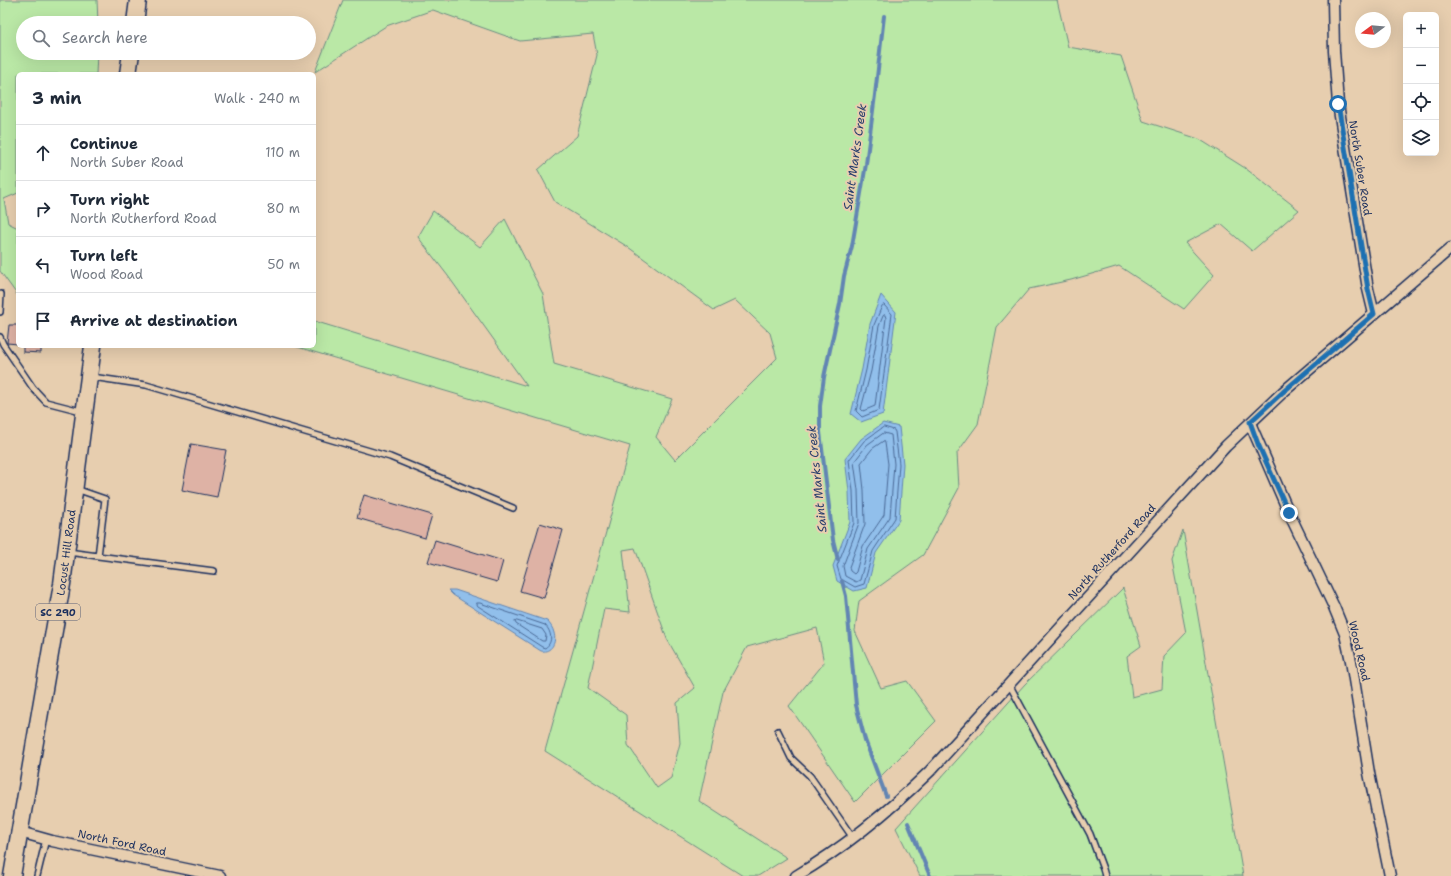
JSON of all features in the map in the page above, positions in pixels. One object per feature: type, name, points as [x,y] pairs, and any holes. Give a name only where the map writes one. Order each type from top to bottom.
[{"type":"main road","points":[[136,16],[138,0]]},
{"type":"main road","points":[[128,72],[130,60]]},
{"type":"main road","name":"Locust Hill Road","points":[[12,876],[43,702],[66,552],[93,348]]},
{"type":"street","name":"North Suber Road","points":[[1333,0],[1334,51],[1338,104],[1368,289],[1374,314]]},
{"type":"street","name":"North Rutherford Road","points":[[796,876],[853,838],[899,802],[930,771],[1201,472],[1250,422],[1451,248]]},
{"type":"street","name":"Wood Road","points":[[1250,422],[1258,444],[1334,607],[1345,634],[1351,661],[1369,773],[1390,876]]},
{"type":"street","name":"North Ford Road","points":[[20,832],[46,839],[220,876]]},
{"type":"lane","points":[[0,312],[1,294]]},
{"type":"lane","points":[[0,337],[2,344],[33,388],[46,402],[84,412]]},
{"type":"lane","points":[[89,377],[146,385],[390,458],[513,508]]},
{"type":"lane","points":[[75,489],[104,499],[98,556]]},
{"type":"lane","points":[[66,552],[214,571]]},
{"type":"lane","points":[[1009,684],[1090,834],[1105,876]]},
{"type":"lane","points":[[778,731],[791,758],[810,776],[853,838]]},
{"type":"lane","points":[[37,876],[46,839]]},
{"type":"green space","points":[[0,0],[97,0],[98,16],[16,16],[16,60],[97,60],[96,72],[16,72],[16,194],[4,199],[8,223],[16,227],[16,293],[0,271]]},
{"type":"green space","points":[[343,0],[1057,0],[1068,47],[1121,56],[1143,121],[1199,139],[1245,168],[1299,210],[1252,251],[1221,224],[1185,243],[1214,275],[1184,309],[1119,266],[1071,280],[1029,289],[997,327],[978,424],[957,453],[959,488],[923,555],[859,601],[855,631],[881,688],[907,681],[936,721],[855,802],[789,706],[824,663],[817,628],[747,647],[723,692],[699,801],[787,858],[758,876],[743,876],[545,751],[630,446],[301,348],[316,348],[316,322],[527,386],[418,237],[433,211],[480,247],[505,219],[543,294],[554,364],[672,399],[656,437],[675,460],[777,358],[770,333],[735,300],[714,310],[628,247],[555,202],[538,170],[577,136],[597,55],[593,34],[520,41],[433,10],[386,26],[315,72]],"holes":[[[635,548],[667,639],[695,688],[677,703],[680,743],[671,778],[657,788],[628,745],[626,715],[588,688],[604,609],[630,612],[623,550]]]},
{"type":"green space","points":[[1183,530],[1243,876],[920,876],[896,828],[1025,684],[1123,588],[1141,646],[1127,656],[1132,697],[1162,689],[1164,656],[1186,633],[1172,561]]},
{"type":"water","points":[[881,295],[896,312],[883,414],[861,422],[851,414],[862,369],[870,324]]},
{"type":"water","points":[[883,423],[899,427],[903,464],[899,520],[876,553],[867,588],[854,591],[837,581],[833,566],[850,522],[849,491],[845,459],[861,439]]},
{"type":"water","points":[[448,590],[455,590],[547,621],[553,629],[555,636],[554,643],[550,649],[541,651],[453,595]]},
{"type":"building","points":[[9,325],[16,325],[16,344],[7,343]]},
{"type":"building","points":[[23,348],[41,348],[41,353],[23,352]]},
{"type":"building","points":[[191,444],[226,450],[217,497],[182,490]]},
{"type":"building","points":[[364,495],[432,515],[425,538],[357,518]]},
{"type":"building","points":[[540,523],[563,530],[544,598],[520,591]]},
{"type":"building","points":[[435,540],[503,561],[497,582],[428,562]]},
{"type":"waterway","name":"Saint Marks Creek","points":[[838,560],[833,540],[820,432],[820,406],[824,377],[840,304],[844,276],[852,246],[866,164],[884,16]]},
{"type":"waterway","name":"Saint Marks Creek","points":[[842,581],[846,596],[856,705],[865,740],[886,796]]},
{"type":"waterway","name":"Saint Marks Creek","points":[[908,823],[930,876]]},
{"type":"route","points":[[1289,513],[1258,444],[1250,422],[1374,314],[1368,289],[1338,104]]}]
